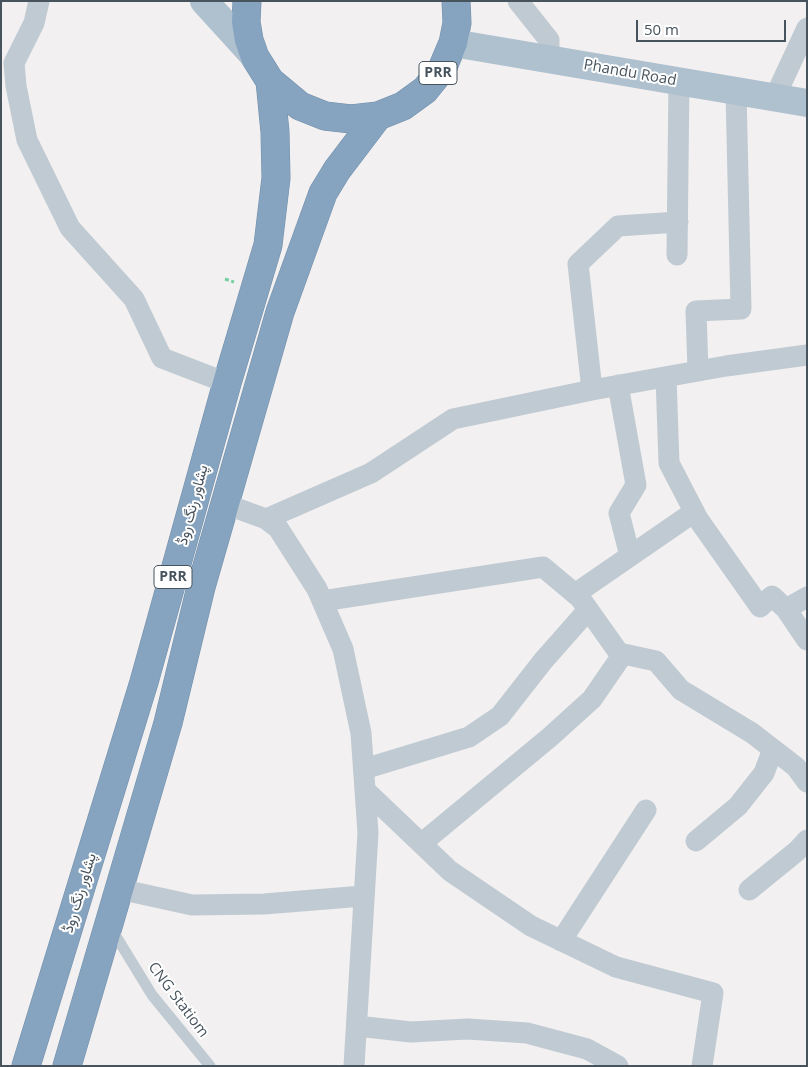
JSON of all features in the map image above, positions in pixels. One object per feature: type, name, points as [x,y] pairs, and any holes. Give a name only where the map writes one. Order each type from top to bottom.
[{"type":"highway","name":"PRR","points":[[247,1],[246,22],[255,57],[270,81],[300,106],[325,116],[352,119],[378,116],[403,106],[425,90],[442,68],[453,44],[457,23],[456,1]]},
{"type":"highway","name":"پشاور رنگ روڈ","points":[[26,1066],[141,691],[227,383],[263,265],[272,220],[276,178],[276,153],[270,81]]},
{"type":"highway","name":"پشاور رنگ روڈ","points":[[72,1061],[119,889],[168,724],[201,587],[280,312],[317,207],[337,170],[378,116]]},
{"type":"main road","points":[[204,1],[255,57]]},
{"type":"main road","name":"Phandu Road","points":[[453,44],[807,103]]},
{"type":"street","points":[[39,1],[34,23],[14,63],[16,86],[27,140],[70,228],[134,299],[162,358],[227,383]]},
{"type":"street","points":[[518,1],[549,40],[549,59]]},
{"type":"street","points":[[775,97],[807,28]]},
{"type":"street","points":[[677,255],[679,81]]},
{"type":"street","points":[[698,371],[696,311],[742,309],[736,91]]},
{"type":"street","points":[[592,390],[578,264],[618,226],[678,222]]},
{"type":"street","points":[[266,519],[371,472],[453,419],[618,385],[807,355]]},
{"type":"street","points":[[666,377],[668,463],[694,512],[760,607],[772,596],[786,609],[807,640]]},
{"type":"street","points":[[618,385],[636,485],[619,513],[630,556]]},
{"type":"street","points":[[225,504],[266,519],[278,528],[318,589],[343,649],[361,733],[368,833],[354,1066]]},
{"type":"street","points":[[364,769],[469,737],[500,716],[543,661],[582,602],[630,556],[694,512]]},
{"type":"street","points":[[322,601],[543,567],[582,602],[619,653],[656,661],[681,690],[752,733],[796,767],[807,782]]},
{"type":"street","points":[[786,609],[807,597]]},
{"type":"street","points":[[422,843],[550,738],[585,705],[623,654]]},
{"type":"street","points":[[696,841],[738,806],[764,773],[773,749]]},
{"type":"street","points":[[365,790],[450,871],[531,926],[616,968],[713,993],[702,1066]]},
{"type":"street","points":[[561,941],[646,810]]},
{"type":"street","points":[[749,890],[797,851],[807,840]]},
{"type":"street","points":[[119,889],[192,905],[264,904],[363,896]]},
{"type":"street","points":[[357,1026],[411,1032],[468,1029],[527,1033],[584,1057],[618,1066]]},
{"type":"lane","name":"CNG Statiom","points":[[109,925],[152,995],[210,1066]]}]
